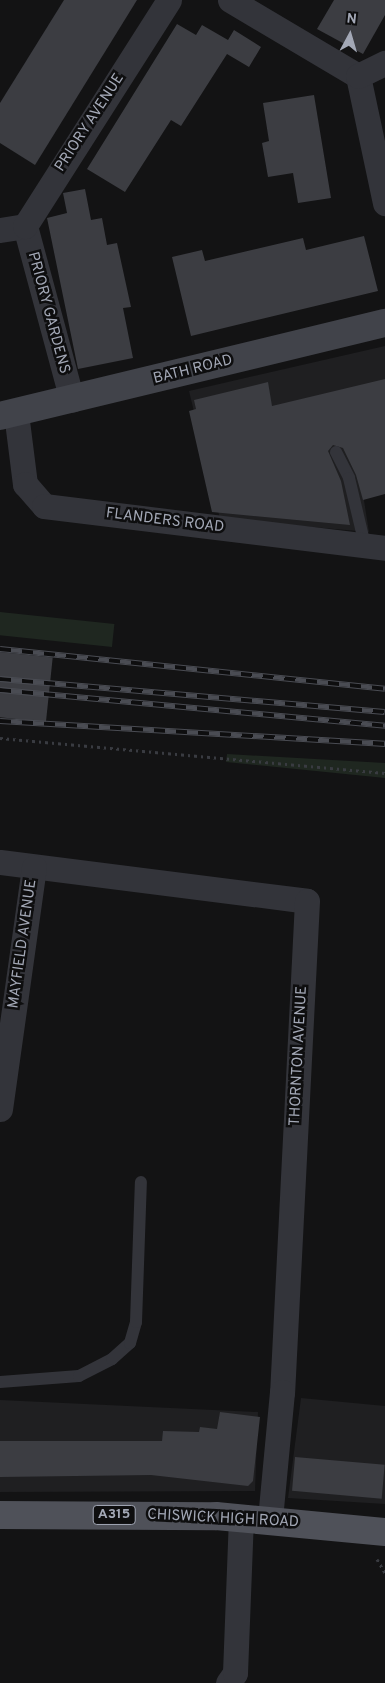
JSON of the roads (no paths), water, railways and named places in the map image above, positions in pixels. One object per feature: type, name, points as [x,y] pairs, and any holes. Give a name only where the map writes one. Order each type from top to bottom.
[{"type":"main road","name":"BATH ROAD","points":[[8,415],[385,323]]},
{"type":"main road","name":"CHISWICK HIGH ROAD","points":[[0,1515],[241,1518],[385,1532]]},
{"type":"street","name":"PRIORY AVENUE","points":[[25,226],[169,0]]},
{"type":"street","points":[[230,0],[358,76],[385,203]]},
{"type":"street","points":[[358,76],[385,64]]},
{"type":"street","points":[[0,230],[25,226]]},
{"type":"street","name":"PRIORY GARDENS","points":[[25,226],[72,400]]},
{"type":"street","name":"FLANDERS ROAD","points":[[8,415],[25,484],[44,506],[375,547]]},
{"type":"street","name":"THORNTON AVENUE","points":[[0,862],[307,901],[282,1392],[270,1520]]},
{"type":"street","name":"MAYFIELD AVENUE","points":[[0,1109],[34,867]]},
{"type":"street","points":[[228,1683],[235,1673],[241,1518]]},
{"type":"lane","points":[[336,452],[349,478],[375,547]]},
{"type":"lane","points":[[0,1382],[79,1376],[112,1359],[130,1342],[136,1322],[141,1182]]},
{"type":"railway","points":[[0,649],[385,689]]},
{"type":"railway","points":[[0,679],[385,712]]},
{"type":"railway","points":[[0,690],[385,726]]},
{"type":"railway","points":[[0,721],[385,744]]}]
